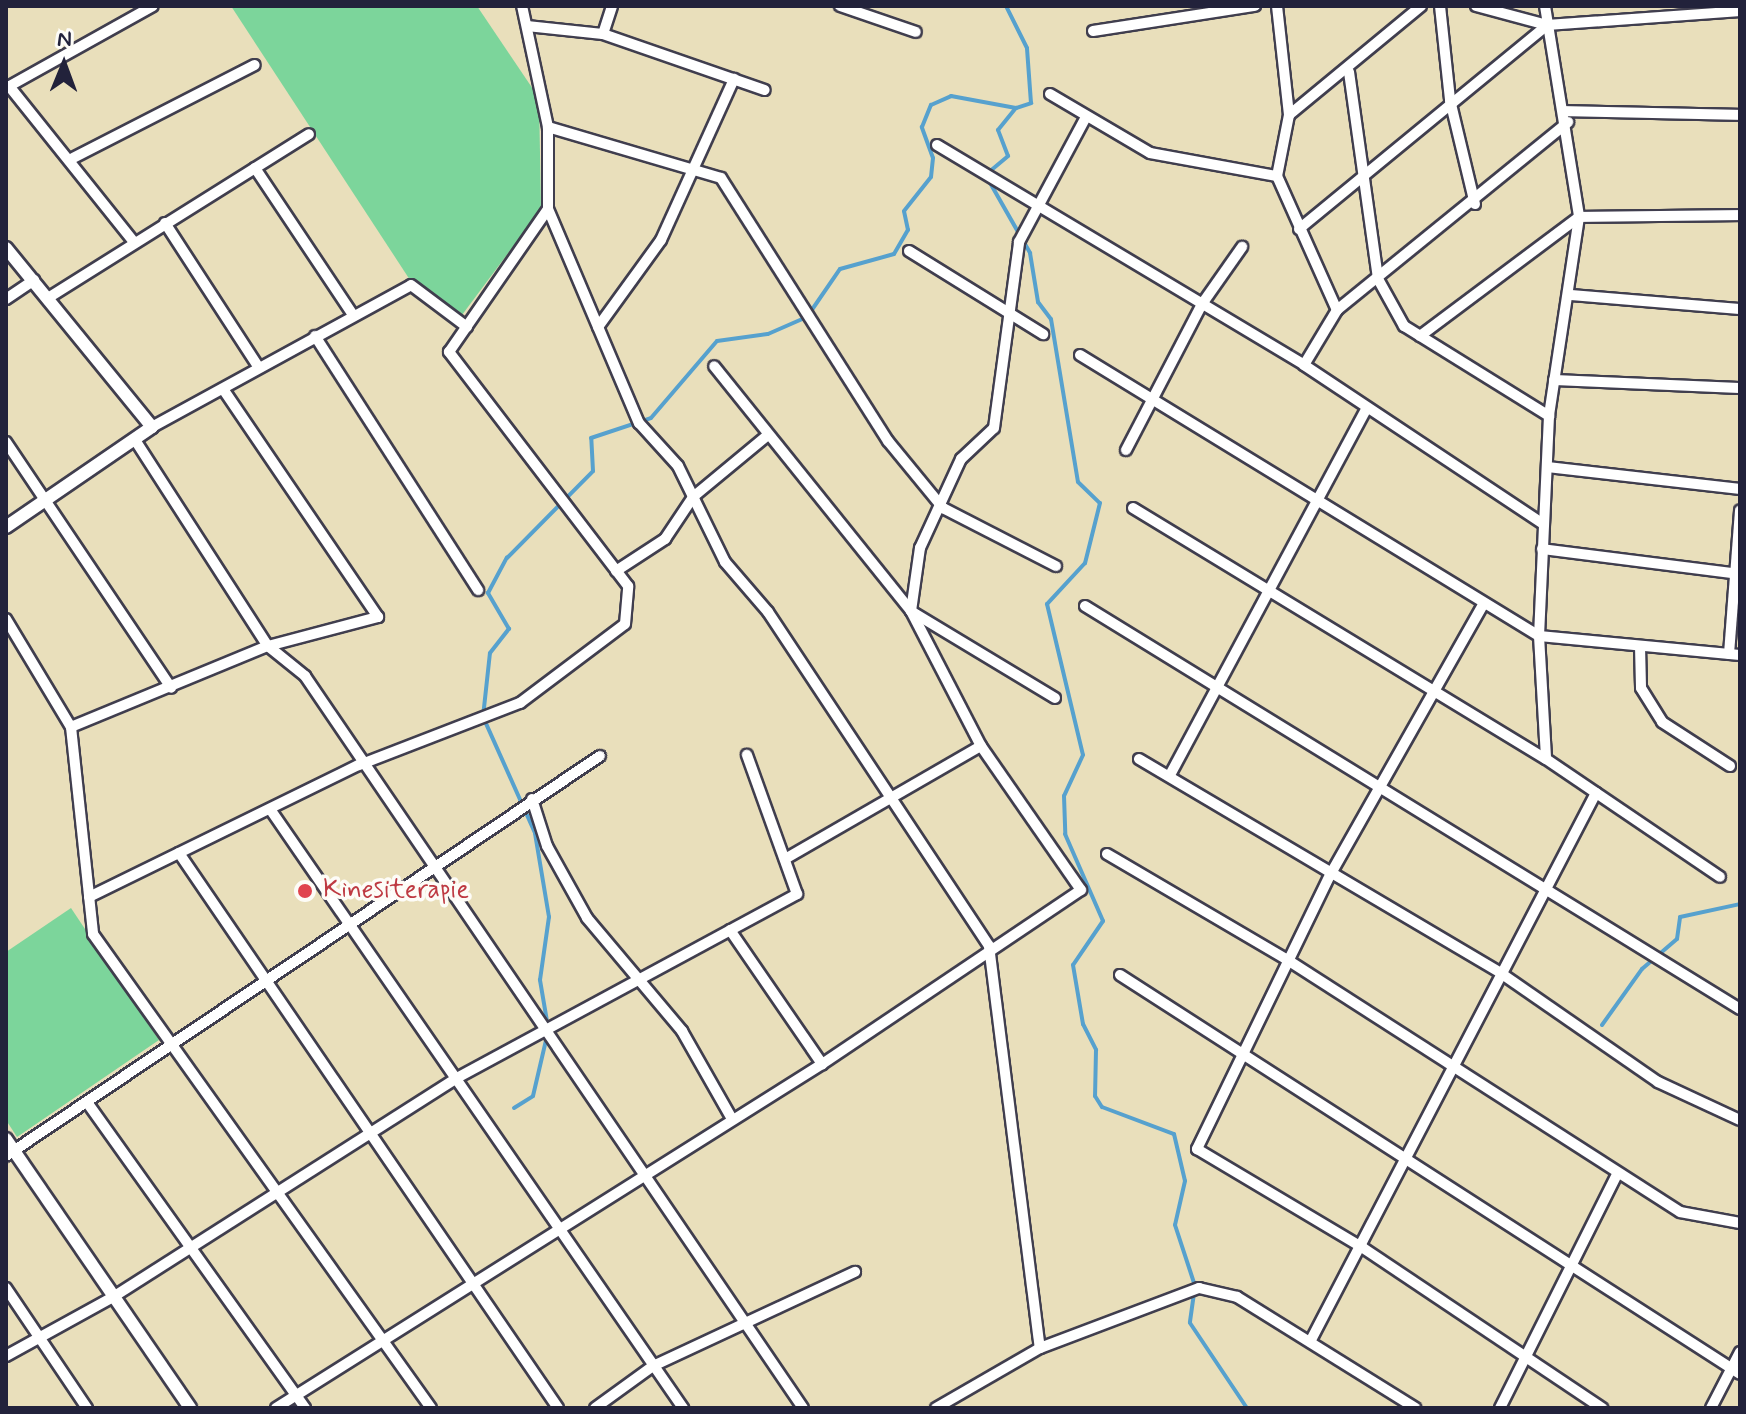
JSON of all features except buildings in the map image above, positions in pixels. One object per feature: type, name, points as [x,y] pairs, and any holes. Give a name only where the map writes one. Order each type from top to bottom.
[{"type":"street","points":[[522,6],[548,127],[548,209],[637,420],[678,466],[725,562],[768,612],[989,946],[1040,1348]]},
{"type":"street","points":[[603,34],[612,6]]},
{"type":"street","points":[[840,6],[916,32]]},
{"type":"street","points":[[1093,31],[1179,11],[1255,6]]},
{"type":"street","points":[[1277,6],[1289,115],[1277,176],[1337,310]]},
{"type":"street","points":[[1289,115],[1349,72],[1421,6]]},
{"type":"street","points":[[1440,6],[1450,100],[1475,204]]},
{"type":"street","points":[[1476,6],[1547,25],[1740,11]]},
{"type":"street","points":[[1545,6],[1566,116],[1579,217],[1570,295],[1549,416],[1539,636],[1546,759]]},
{"type":"street","points":[[133,241],[73,158],[8,87],[145,8]]},
{"type":"street","points":[[1299,229],[1450,100],[1547,25]]},
{"type":"street","points":[[527,26],[603,34],[765,90]]},
{"type":"street","points":[[73,158],[255,65]]},
{"type":"street","points":[[1349,72],[1378,279],[1404,326],[1549,416]]},
{"type":"street","points":[[598,327],[661,240],[734,79]]},
{"type":"street","points":[[1050,94],[1085,119],[1150,153],[1277,176]]},
{"type":"street","points":[[1304,365],[1337,310],[1475,204],[1566,116],[1740,115]]},
{"type":"street","points":[[911,611],[920,548],[943,508],[961,459],[994,428],[1005,311],[1022,239],[1085,119]]},
{"type":"street","points":[[548,127],[721,178],[811,314],[888,441],[943,508],[1056,566]]},
{"type":"street","points":[[48,298],[133,241],[309,134]]},
{"type":"street","points":[[937,145],[1304,365],[1543,524]]},
{"type":"street","points":[[255,168],[353,315]]},
{"type":"street","points":[[89,897],[359,765],[520,703],[625,624],[628,586],[563,497],[449,352],[548,209]]},
{"type":"street","points":[[1420,336],[1579,217],[1740,215]]},
{"type":"street","points":[[165,223],[258,366]]},
{"type":"street","points":[[1126,450],[1202,304],[1242,247]]},
{"type":"street","points":[[6,248],[152,427]]},
{"type":"street","points":[[909,251],[1043,334]]},
{"type":"street","points":[[6,299],[34,280]]},
{"type":"street","points":[[6,527],[137,443],[152,427],[224,390],[258,366],[411,285],[467,327]]},
{"type":"street","points":[[1570,295],[1740,309]]},
{"type":"street","points":[[315,336],[478,590]]},
{"type":"street","points":[[1080,355],[1539,636],[1734,654],[1740,510]]},
{"type":"street","points":[[276,1408],[380,1338],[822,1064],[989,946],[1081,890],[981,746],[911,611],[714,366]]},
{"type":"street","points":[[1554,380],[1740,388]]},
{"type":"street","points":[[71,727],[268,646],[378,617],[224,390]]},
{"type":"street","points":[[1170,775],[1217,681],[1366,409]]},
{"type":"street","points":[[616,571],[665,539],[693,497],[768,435]]},
{"type":"street","points":[[6,442],[171,688]]},
{"type":"street","points":[[137,443],[268,646],[305,676],[359,765],[647,1171],[748,1319],[803,1408]]},
{"type":"street","points":[[1548,467],[1740,489]]},
{"type":"street","points":[[1133,508],[1546,759],[1720,877]]},
{"type":"street","points":[[1542,549],[1738,573]]},
{"type":"street","points":[[1484,603],[1430,691],[1331,873],[1286,959],[1197,1149],[1363,1248],[1524,1359],[1602,1408]]},
{"type":"street","points":[[1085,606],[1217,681],[1740,1009]]},
{"type":"street","points":[[911,611],[1055,698]]},
{"type":"street","points":[[6,619],[71,727],[93,934],[176,1044],[278,1195],[431,1408]]},
{"type":"street","points":[[1640,646],[1641,688],[1662,722],[1730,766]]},
{"type":"street","points":[[785,859],[981,746]]},
{"type":"street","points":[[6,1356],[113,1297],[189,1243],[278,1195],[455,1079],[797,894],[747,755]]},
{"type":"street","points":[[10,1153],[89,1105],[265,984],[431,864],[600,756]]},
{"type":"street","points":[[1139,759],[1502,974],[1658,1082],[1740,1120]]},
{"type":"street","points":[[1311,1340],[1363,1248],[1596,793]]},
{"type":"street","points":[[526,804],[587,918],[682,1031],[732,1119]]},
{"type":"street","points":[[270,809],[683,1408]]},
{"type":"street","points":[[179,853],[265,984],[473,1280],[558,1408]]},
{"type":"street","points":[[1107,854],[1286,959],[1680,1212],[1740,1223]]},
{"type":"street","points":[[730,930],[822,1064]]},
{"type":"street","points":[[1120,975],[1735,1371]]},
{"type":"street","points":[[89,1105],[305,1408]]},
{"type":"street","points":[[6,1139],[10,1153],[190,1408]]},
{"type":"street","points":[[1500,1408],[1617,1174]]},
{"type":"street","points":[[595,1408],[653,1366],[748,1319],[855,1272]]},
{"type":"street","points":[[6,1288],[87,1408]]},
{"type":"street","points":[[936,1408],[1040,1348],[1195,1288],[1237,1297],[1311,1340],[1415,1408]]},
{"type":"street","points":[[1711,1408],[1735,1371],[1740,1352]]},
{"type":"green space","points":[[231,6],[477,6],[539,98],[541,209],[462,315],[410,280]]},
{"type":"green space","points":[[71,908],[159,1040],[17,1137],[6,1120],[6,952]]},
{"type":"waterway","points":[[989,172],[1008,156],[998,130],[1016,108],[1031,103],[1027,48],[1006,6]]},
{"type":"waterway","points":[[548,1027],[540,980],[549,917],[535,833],[483,717],[490,653],[509,629],[488,593],[507,558],[593,471],[591,438],[651,418],[717,341],[768,334],[807,317],[840,269],[894,254],[908,230],[904,211],[931,177],[933,158],[922,127],[931,105],[951,96],[1016,108]]},
{"type":"waterway","points":[[989,181],[1030,253],[1038,302],[1051,319],[1078,482],[1100,503],[1085,563],[1047,604],[1083,755],[1064,796],[1065,834],[1103,921],[1073,965],[1083,1024],[1096,1050],[1095,1096],[1102,1107],[1174,1134],[1185,1181],[1175,1225],[1195,1286],[1190,1323],[1247,1408]]},
{"type":"waterway","points":[[1602,1025],[1642,969],[1677,939],[1680,917],[1740,904]]},
{"type":"waterway","points":[[514,1108],[533,1096],[547,1036]]},
{"type":"place","name":"Kinesiterapie","points":[[305,891]]}]
